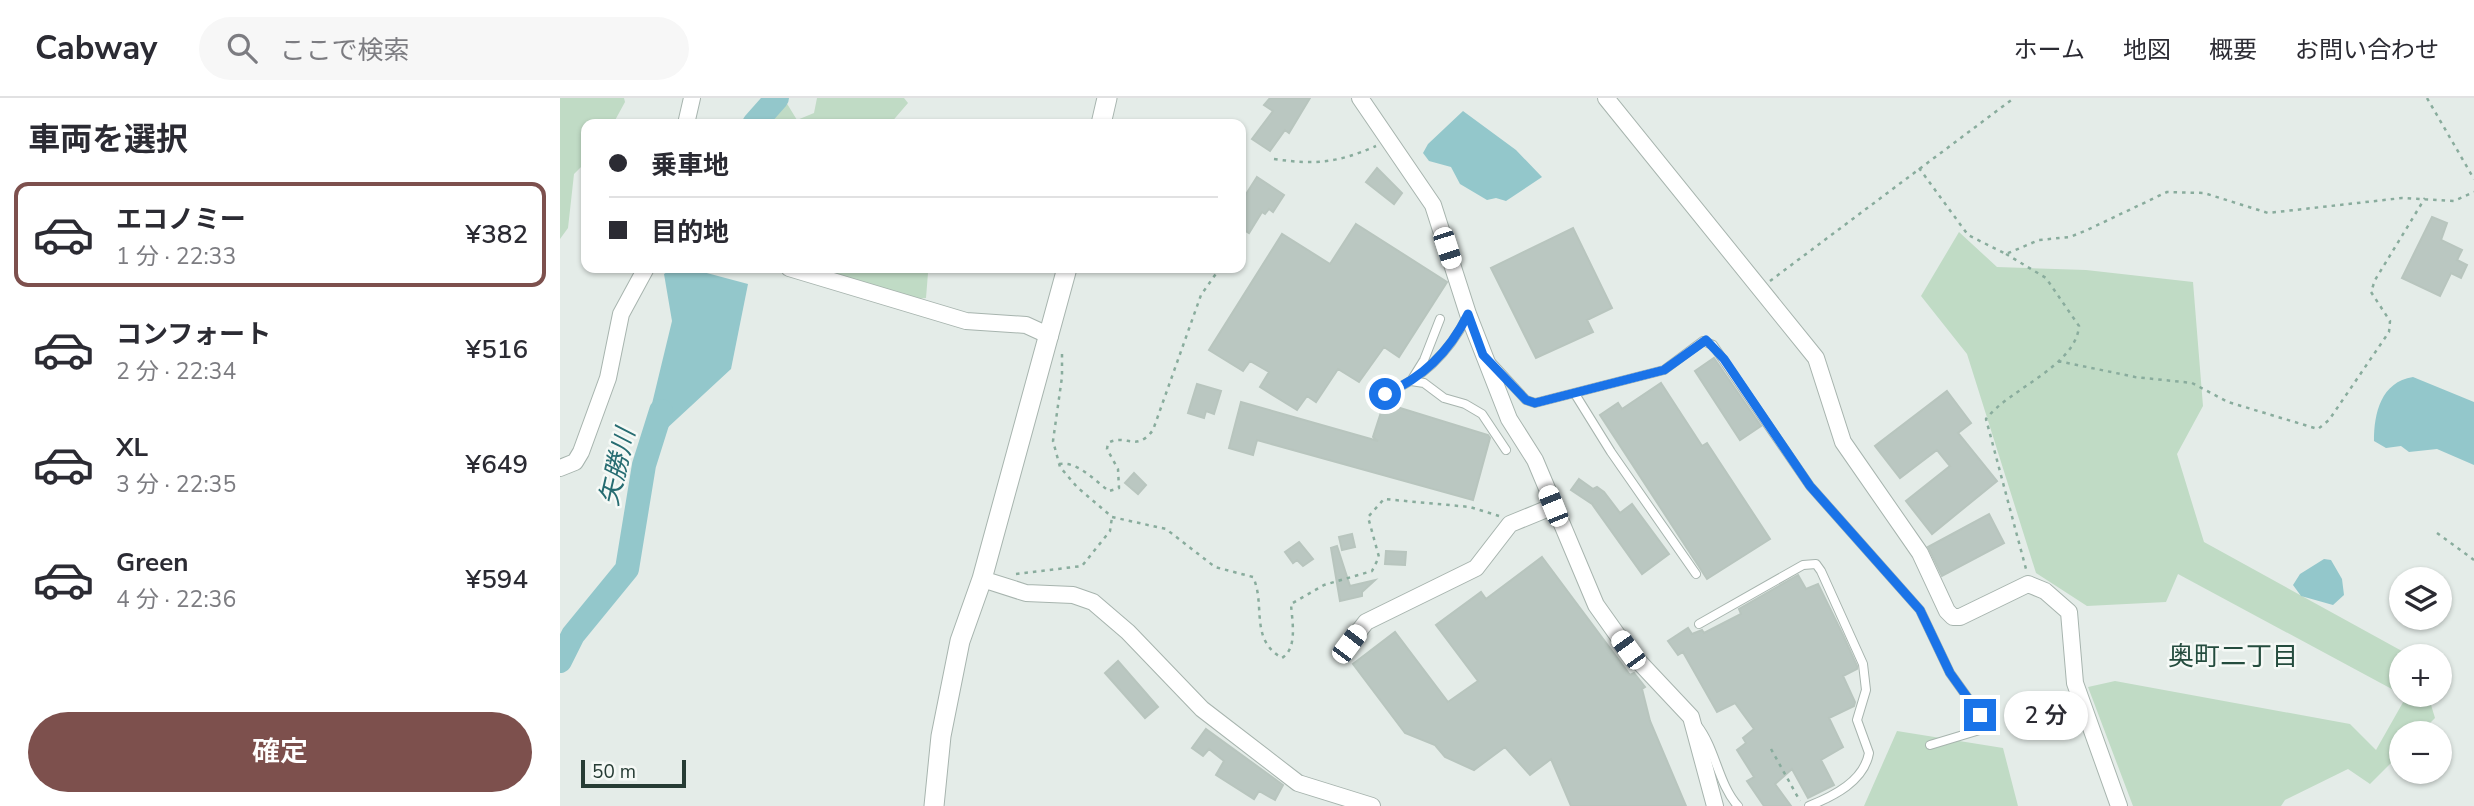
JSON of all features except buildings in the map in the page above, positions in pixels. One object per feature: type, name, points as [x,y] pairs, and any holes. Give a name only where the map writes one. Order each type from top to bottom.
[{"type":"street","points":[[687,119],[692,98]]},
{"type":"street","points":[[1102,119],[1107,98]]},
{"type":"street","points":[[1360,98],[1385,139],[1433,205],[1468,314],[1509,419],[1535,460],[1596,605],[1628,650],[1691,717],[1715,806]]},
{"type":"street","points":[[1606,98],[1816,358],[1843,442],[1920,553],[1947,611],[1953,617],[1960,617],[2028,584],[2045,591],[2069,612],[2075,683],[2119,806]]},
{"type":"street","points":[[560,468],[575,462],[581,453],[608,378],[621,314],[643,273]]},
{"type":"street","points":[[806,273],[966,321],[1026,325],[1050,336]]},
{"type":"street","points":[[934,806],[947,699],[960,641],[989,581],[1066,273]]},
{"type":"street","points":[[1349,644],[1366,622],[1476,568],[1510,524],[1553,506]]},
{"type":"street","points":[[989,581],[1026,593],[1073,594],[1093,603],[1128,632],[1202,709],[1298,783],[1372,806]]},
{"type":"lane","points":[[1385,394],[1411,381],[1438,360],[1455,339],[1468,314]]},
{"type":"lane","points":[[1411,381],[1424,360],[1440,319]]},
{"type":"lane","points":[[1483,355],[1526,400],[1535,403],[1664,370],[1703,341],[1713,345],[1810,486],[1920,610],[1950,673],[1980,715],[1983,729],[1930,746]]},
{"type":"lane","points":[[1411,381],[1424,383],[1444,398],[1465,404],[1482,414],[1506,450]]},
{"type":"lane","points":[[1575,394],[1611,452],[1696,574]]},
{"type":"lane","points":[[1699,624],[1802,565],[1816,564],[1821,571],[1863,664],[1866,690],[1857,720],[1870,753],[1861,775],[1845,788],[1809,806]]},
{"type":"lane","points":[[1691,717],[1706,737],[1726,787],[1738,806]]},
{"type":"path","points":[[1759,289],[2014,98]]},
{"type":"path","points":[[2427,98],[2474,179]]},
{"type":"path","points":[[1274,159],[1325,163],[1348,158],[1385,139]]},
{"type":"path","points":[[1919,168],[1968,235],[2046,278],[2079,326],[2076,341],[2059,361],[1986,419],[2028,584]]},
{"type":"path","points":[[2006,254],[2039,240],[2070,236],[2087,230],[2167,192],[2204,193],[2268,213],[2425,197],[2454,201],[2474,192]]},
{"type":"path","points":[[2059,361],[2134,377],[2192,383],[2228,402],[2318,429],[2329,420],[2389,332],[2390,321],[2371,292],[2375,280],[2425,197]]},
{"type":"path","points":[[1059,464],[1067,463],[1082,470],[1109,491],[1119,488],[1121,478],[1107,449],[1108,443],[1115,440],[1135,443],[1146,439],[1153,430],[1201,295],[1216,273]]},
{"type":"path","points":[[1050,336],[1059,346],[1062,357],[1053,441],[1059,464],[1090,501],[1112,517],[1166,529],[1215,567],[1253,577],[1258,587],[1259,627],[1264,640],[1282,658],[1287,655],[1292,642],[1291,604],[1324,585],[1372,571],[1377,564],[1378,550],[1368,517],[1384,499],[1469,507],[1498,515],[1510,524]]},
{"type":"path","points":[[989,581],[1018,574],[1067,570],[1082,566],[1110,531],[1112,517]]},
{"type":"path","points":[[2437,533],[2474,560]]},
{"type":"path","points":[[1771,749],[1803,806]]},
{"type":"green space","points":[[560,98],[624,98],[625,102],[616,119],[581,119],[581,167],[574,174],[568,228],[560,239]]},
{"type":"green space","points":[[817,98],[904,98],[908,103],[894,119],[799,119],[814,113]]},
{"type":"green space","points":[[786,102],[796,119],[773,119]]},
{"type":"green space","points":[[1959,232],[1997,267],[2086,270],[2193,282],[2203,406],[2177,454],[2204,542],[2389,644],[2389,688],[2178,574],[2166,602],[2087,606],[2036,573],[1967,354],[1921,296]]},
{"type":"green space","points":[[826,273],[928,273],[926,298],[916,299]]},
{"type":"green space","points":[[2115,681],[2350,724],[2376,750],[2389,727],[2389,765],[2370,784],[2348,769],[2285,800],[2281,806],[2133,806],[2088,687]]},
{"type":"green space","points":[[2400,707],[2432,707],[2435,718],[2432,721],[2392,721]]},
{"type":"green space","points":[[1897,731],[2003,748],[2018,806],[1864,806]]},
{"type":"water","points":[[1463,111],[1516,150],[1542,177],[1506,201],[1496,198],[1487,200],[1460,184],[1451,167],[1429,161],[1423,153],[1428,144]]},
{"type":"water","points":[[707,273],[748,284],[731,369],[651,443],[642,445],[672,321],[664,274]]},
{"type":"water","points":[[2413,377],[2474,402],[2474,465],[2437,449],[2409,452],[2401,446],[2386,448],[2374,441],[2382,400],[2393,385]]},
{"type":"water","points":[[2324,559],[2331,560],[2342,579],[2344,595],[2333,605],[2301,596],[2293,585],[2300,574]]},
{"type":"waterway","name":"矢勝川","points":[[758,119],[777,98]]},
{"type":"waterway","name":"矢勝川","points":[[560,661],[573,635],[627,569],[644,465],[661,411]]},
{"type":"district","name":"奥町二丁目","points":[[2233,656]]},
{"type":"route","points":[[1385,394],[1402,387],[1438,360],[1455,339],[1468,314],[1483,355],[1500,369],[1526,400],[1535,403],[1664,370],[1706,340],[1724,359],[1810,486],[1920,610],[1950,673],[1980,715]]}]
